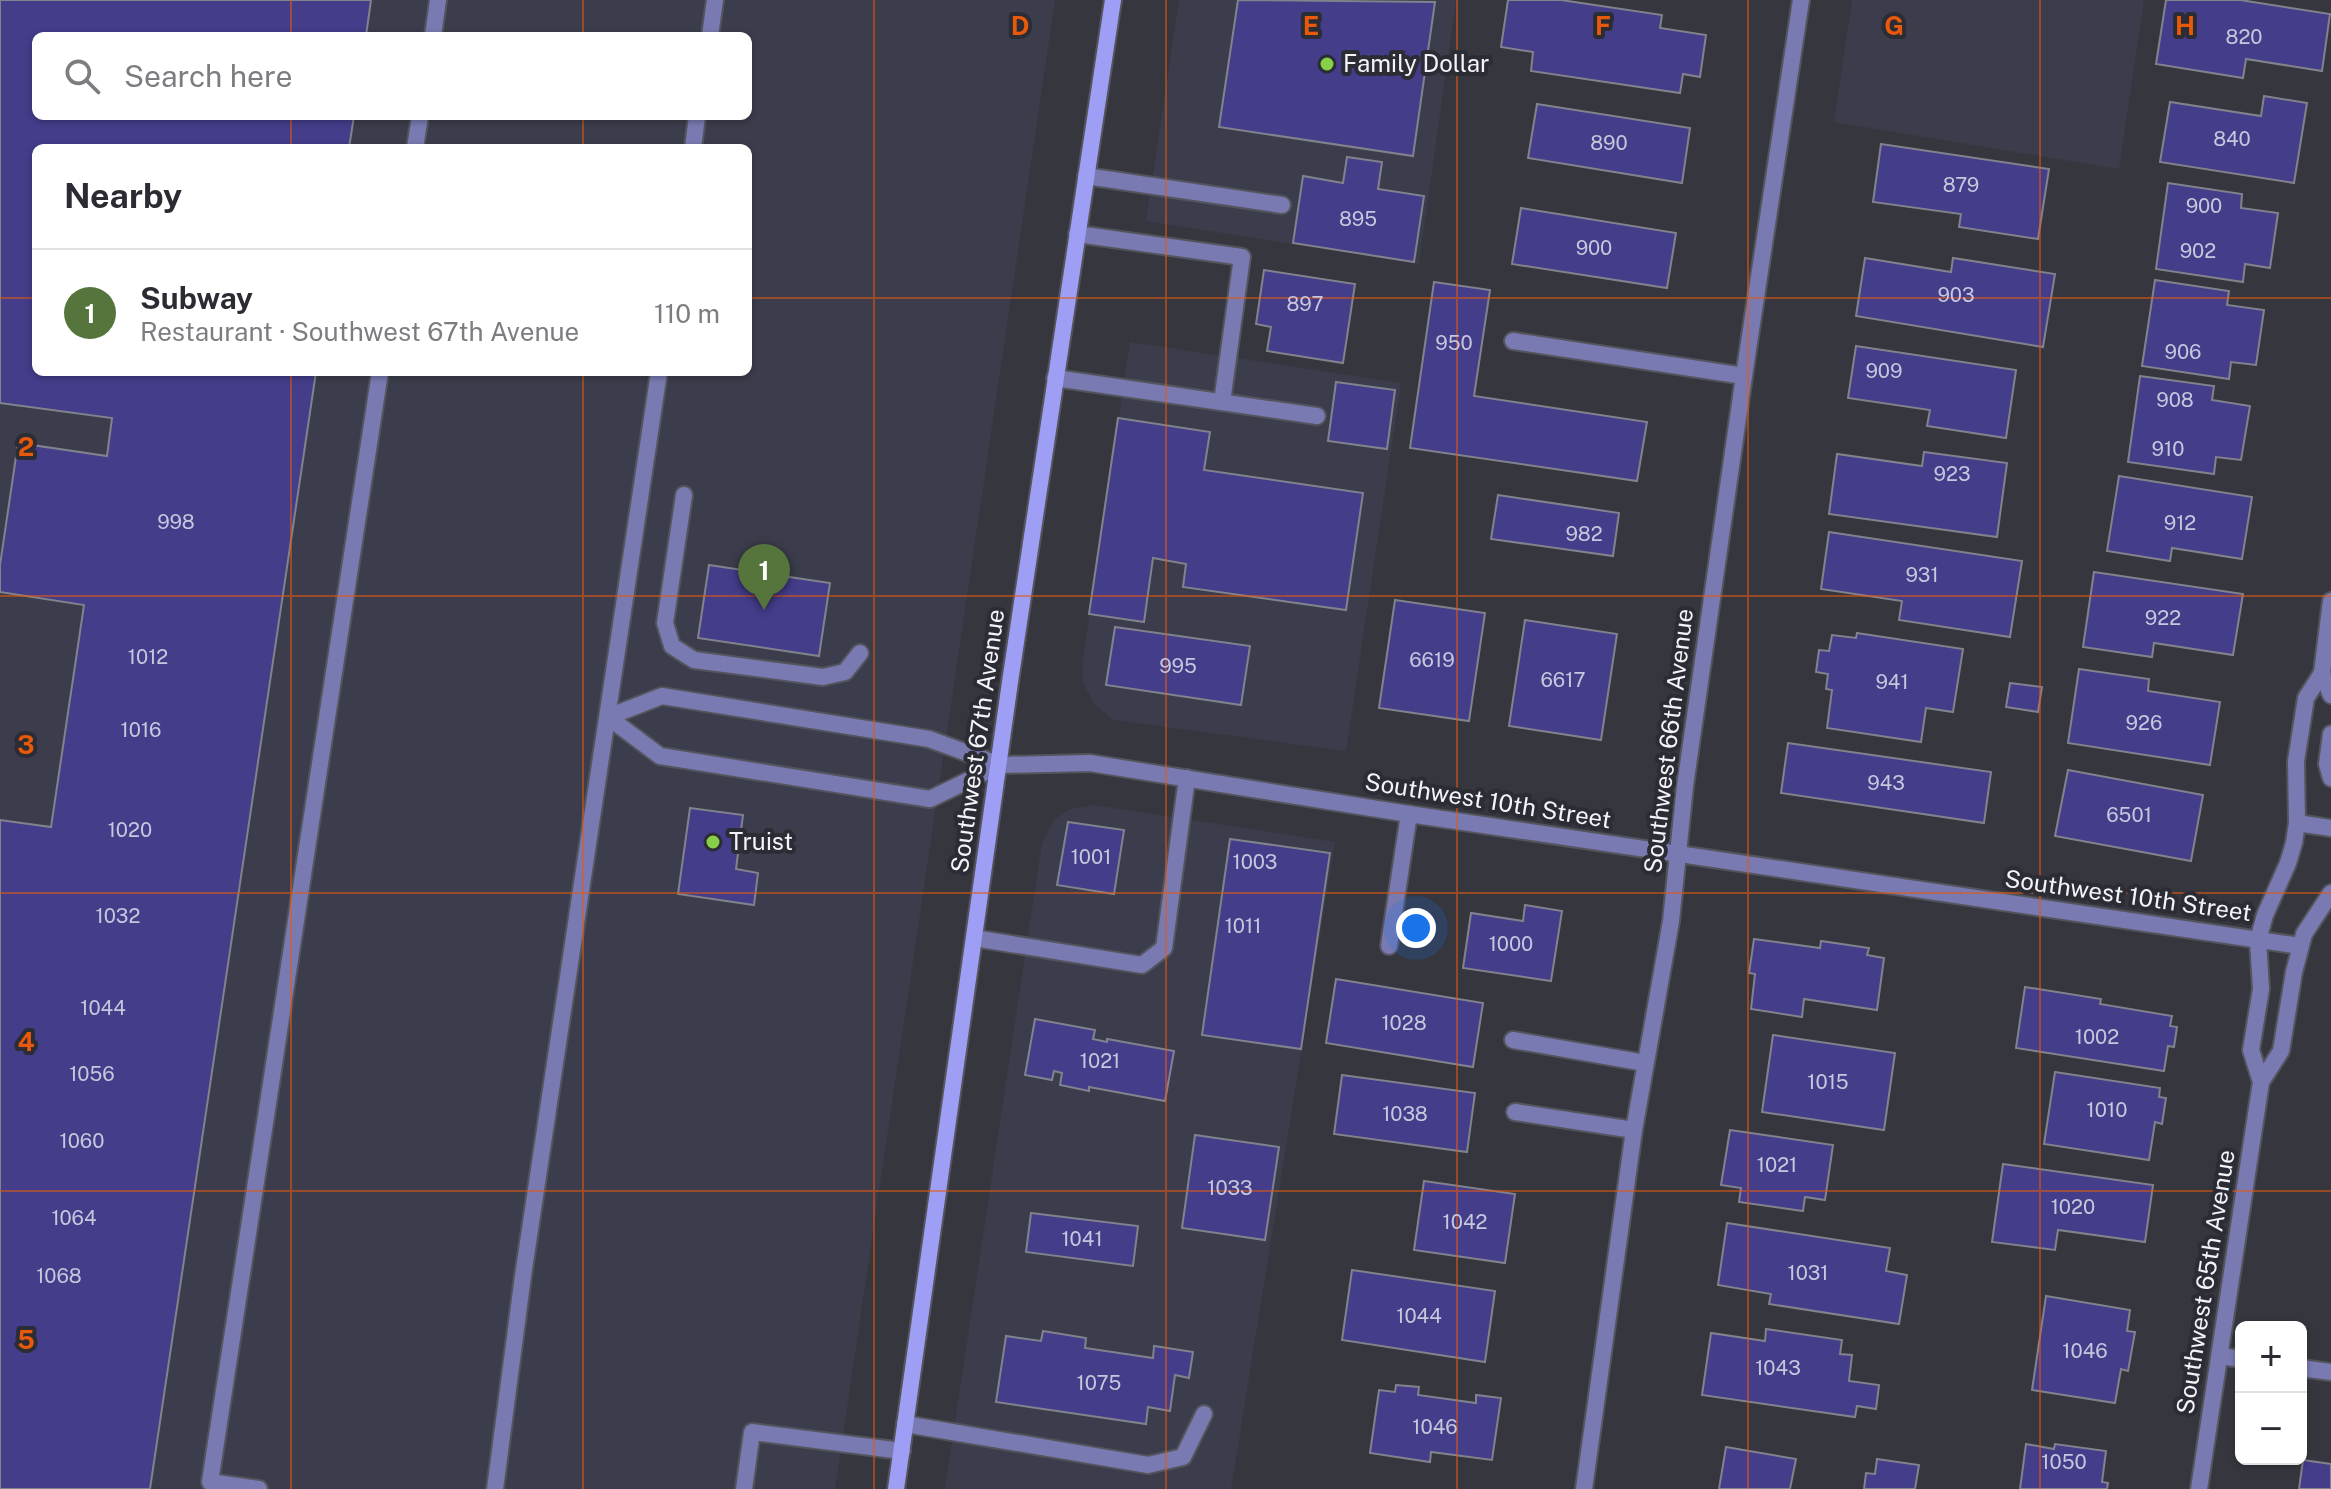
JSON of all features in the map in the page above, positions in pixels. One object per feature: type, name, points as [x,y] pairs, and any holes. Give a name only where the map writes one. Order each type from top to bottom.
[{"type":"main road","name":"Southwest 67th Avenue","points":[[896,1489],[1055,378],[1113,0]]},
{"type":"street","points":[[434,32],[438,0]]},
{"type":"street","points":[[711,32],[715,0]]},
{"type":"street","name":"Southwest 66th Avenue","points":[[1584,1489],[1634,1130],[1671,921],[1676,854],[1801,0]]},
{"type":"street","points":[[416,144],[419,120]]},
{"type":"street","points":[[694,144],[696,120]]},
{"type":"street","points":[[1086,176],[1282,205]]},
{"type":"street","points":[[1077,234],[1242,257],[1222,402]]},
{"type":"street","points":[[1513,341],[1744,376]]},
{"type":"street","points":[[259,1489],[210,1482],[379,376]]},
{"type":"street","points":[[495,1489],[521,1291],[658,376]]},
{"type":"street","points":[[1055,378],[1317,416]]},
{"type":"street","points":[[684,495],[665,623],[672,646],[694,660],[823,677],[845,672],[860,653]]},
{"type":"street","name":"Southwest 65th Avenue","points":[[2261,1082],[2251,1050],[2261,989],[2258,940],[2265,915],[2288,863],[2297,823],[2296,761],[2300,730],[2306,698],[2322,673],[2331,601]]},
{"type":"street","name":"Southwest 65th Avenue","points":[[2322,673],[2331,695]]},
{"type":"street","points":[[608,717],[662,696],[929,739],[1000,765]]},
{"type":"street","points":[[608,717],[660,756],[930,799],[1000,765]]},
{"type":"street","points":[[2331,734],[2327,764],[2331,778]]},
{"type":"street","name":"Southwest 10th Street","points":[[1000,765],[1090,763],[1409,814],[2300,946]]},
{"type":"street","points":[[974,938],[1142,965],[1164,948],[1187,778]]},
{"type":"street","points":[[1389,946],[1409,814]]},
{"type":"street","points":[[2297,823],[2331,828]]},
{"type":"street","name":"Southwest 65th Avenue","points":[[2199,1489],[2261,1082],[2281,1051],[2300,946],[2311,920],[2331,893]]},
{"type":"street","points":[[1513,1040],[1645,1063]]},
{"type":"street","points":[[1515,1112],[1634,1130]]},
{"type":"street","points":[[2220,1356],[2235,1358]]},
{"type":"street","points":[[2307,1369],[2331,1372]]},
{"type":"street","points":[[905,1424],[1148,1465],[1183,1457],[1204,1414]]},
{"type":"street","points":[[744,1489],[752,1432],[902,1451]]},
{"type":"shaded area","points":[[0,0],[1055,0],[835,1489],[0,1489]]},
{"type":"shaded area","points":[[1179,0],[1456,0],[1419,264],[1146,221]]},
{"type":"shaded area","points":[[1852,0],[2144,0],[2119,169],[1834,122]]},
{"type":"shaded area","points":[[1130,342],[1401,383],[1346,751],[1114,720],[1095,705],[1083,683],[1083,659]]},
{"type":"shaded area","points":[[1093,805],[1335,842],[1231,1489],[945,1489],[1042,843],[1054,820],[1070,809]]},
{"type":"building","points":[[0,0],[371,0],[367,32],[32,32],[32,120],[353,120],[350,144],[32,144],[32,376],[315,376],[150,1489],[0,1489],[0,820],[51,827],[84,605],[0,592],[0,565],[18,443],[107,456],[112,418],[0,403]]},
{"type":"building","name":"Family Dollar","points":[[1238,0],[1435,2],[1413,156],[1219,127]]},
{"type":"building","points":[[1508,0],[1561,0],[1662,15],[1660,28],[1706,35],[1700,77],[1683,74],[1680,93],[1531,71],[1533,52],[1501,47]]},
{"type":"building","points":[[2166,0],[2240,0],[2330,14],[2322,71],[2246,59],[2243,78],[2156,64]]},
{"type":"building","points":[[2264,96],[2307,103],[2294,183],[2160,162],[2170,102],[2261,116]]},
{"type":"building","points":[[1537,104],[1690,128],[1682,183],[1528,158]]},
{"type":"building","points":[[1881,144],[2049,169],[2038,239],[1959,227],[1961,214],[1873,202]]},
{"type":"building","points":[[1347,157],[1382,162],[1378,189],[1424,196],[1414,262],[1293,243],[1303,176],[1343,183]]},
{"type":"building","points":[[2168,183],[2242,194],[2241,208],[2278,213],[2270,268],[2245,264],[2243,282],[2156,269]]},
{"type":"building","points":[[1521,208],[1676,233],[1667,288],[1512,264]]},
{"type":"building","points":[[1865,258],[1951,272],[1953,258],[2055,274],[2043,347],[1856,316]]},
{"type":"building","points":[[1264,270],[1355,284],[1343,363],[1267,351],[1271,327],[1256,324]]},
{"type":"building","points":[[2155,280],[2229,291],[2227,305],[2264,310],[2256,365],[2231,362],[2229,379],[2142,366]]},
{"type":"building","points":[[1434,282],[1490,290],[1474,396],[1647,422],[1637,481],[1410,448]]},
{"type":"building","points":[[1856,346],[2016,370],[2006,438],[1927,426],[1930,410],[1848,398]]},
{"type":"building","points":[[2140,376],[2214,386],[2212,400],[2250,406],[2241,460],[2216,457],[2214,474],[2128,462]]},
{"type":"building","points":[[1336,382],[1395,390],[1387,449],[1328,441]]},
{"type":"building","points":[[1118,418],[1210,432],[1204,470],[1363,493],[1346,610],[1183,587],[1186,564],[1153,558],[1144,622],[1089,614]]},
{"type":"building","points":[[1924,452],[2007,463],[1997,537],[1829,514],[1837,454],[1922,466]]},
{"type":"building","points":[[2119,476],[2252,497],[2242,559],[2172,548],[2170,561],[2107,551]]},
{"type":"building","points":[[1498,495],[1619,513],[1613,556],[1491,539]]},
{"type":"building","points":[[1829,532],[2022,561],[2010,637],[1899,620],[1902,601],[1821,589]]},
{"type":"building","points":[[709,565],[830,583],[819,656],[698,638]]},
{"type":"building","points":[[2094,572],[2243,594],[2233,655],[2154,643],[2152,657],[2083,647]]},
{"type":"building","points":[[1395,600],[1485,613],[1469,721],[1379,708]]},
{"type":"building","points":[[1525,620],[1617,634],[1601,740],[1509,726]]},
{"type":"building","points":[[1115,627],[1250,646],[1241,705],[1106,685]]},
{"type":"building","points":[[1857,633],[1963,649],[1953,712],[1926,708],[1921,742],[1827,728],[1832,690],[1826,689],[1828,674],[1816,672],[1819,650],[1829,651],[1832,635],[1856,638]]},
{"type":"building","points":[[2079,669],[2149,679],[2148,691],[2220,702],[2210,765],[2068,743]]},
{"type":"building","points":[[2010,683],[2042,687],[2038,712],[2006,707]]},
{"type":"building","points":[[1788,743],[1991,772],[1984,823],[1781,793]]},
{"type":"building","points":[[2068,770],[2203,795],[2191,861],[2055,836]]},
{"type":"building","name":"Truist","points":[[690,808],[743,815],[736,869],[758,873],[754,905],[678,894]]},
{"type":"building","points":[[1068,822],[1124,830],[1114,894],[1057,885]]},
{"type":"building","points":[[1230,839],[1330,853],[1301,1049],[1202,1035]]},
{"type":"building","points":[[1525,905],[1562,911],[1551,981],[1463,968],[1471,913],[1523,921]]},
{"type":"building","points":[[1754,939],[1820,948],[1821,941],[1869,948],[1867,955],[1884,958],[1877,1010],[1804,999],[1802,1017],[1751,1009],[1755,974],[1749,973]]},
{"type":"building","points":[[1336,979],[1483,1003],[1473,1067],[1326,1043]]},
{"type":"building","points":[[2025,987],[2101,999],[2100,1004],[2172,1016],[2170,1026],[2177,1027],[2174,1047],[2168,1046],[2164,1071],[2016,1048]]},
{"type":"building","points":[[1035,1019],[1095,1030],[1093,1039],[1174,1051],[1165,1101],[1060,1085],[1062,1073],[1054,1071],[1052,1080],[1025,1075]]},
{"type":"building","points":[[1773,1035],[1895,1053],[1884,1130],[1762,1112]]},
{"type":"building","points":[[2055,1072],[2160,1088],[2159,1097],[2166,1098],[2162,1124],[2155,1122],[2149,1160],[2044,1144]]},
{"type":"building","points":[[1342,1075],[1475,1093],[1467,1152],[1334,1134]]},
{"type":"building","points":[[1730,1130],[1833,1145],[1825,1200],[1805,1197],[1803,1211],[1739,1202],[1741,1188],[1721,1185]]},
{"type":"building","points":[[1195,1135],[1279,1147],[1265,1240],[1182,1228]]},
{"type":"building","points":[[2003,1164],[2153,1185],[2145,1242],[2058,1230],[2055,1250],[1992,1242]]},
{"type":"building","points":[[1424,1181],[1515,1194],[1505,1263],[1414,1250]]},
{"type":"building","points":[[1031,1213],[1138,1226],[1133,1266],[1026,1252]]},
{"type":"building","points":[[1727,1223],[1890,1248],[1886,1271],[1907,1275],[1899,1324],[1769,1304],[1771,1294],[1718,1285]]},
{"type":"building","points":[[1352,1270],[1495,1291],[1485,1362],[1342,1340]]},
{"type":"building","points":[[2046,1296],[2130,1310],[2127,1331],[2135,1332],[2128,1371],[2121,1369],[2115,1403],[2032,1390]]},
{"type":"building","points":[[1766,1329],[1842,1340],[1840,1354],[1852,1355],[1849,1381],[1879,1385],[1876,1409],[1857,1406],[1855,1417],[1702,1395],[1711,1333],[1765,1341]]},
{"type":"building","points":[[1043,1331],[1086,1338],[1085,1348],[1153,1358],[1154,1346],[1193,1352],[1189,1378],[1175,1375],[1170,1411],[1148,1407],[1146,1424],[996,1402],[1006,1336],[1041,1341]]},
{"type":"building","points":[[1396,1385],[1419,1387],[1418,1395],[1476,1403],[1476,1395],[1501,1398],[1492,1460],[1431,1452],[1430,1462],[1370,1453],[1379,1390],[1395,1392]]},
{"type":"building","points":[[2026,1444],[2054,1449],[2055,1444],[2106,1451],[2102,1482],[2108,1483],[2107,1489],[2020,1489]]},
{"type":"building","points":[[1726,1447],[1796,1459],[1790,1489],[1719,1489]]},
{"type":"building","points":[[1877,1459],[1919,1465],[1915,1489],[1864,1489],[1866,1473],[1875,1474]]},
{"type":"building","points":[[2307,1461],[2331,1464],[2331,1489],[2299,1489],[2302,1465],[2307,1465]]},
{"type":"place","name":"Family Dollar","points":[[1327,64]]},
{"type":"place","name":"Subway","points":[[764,610]]},
{"type":"place","name":"Truist","points":[[713,842]]}]
